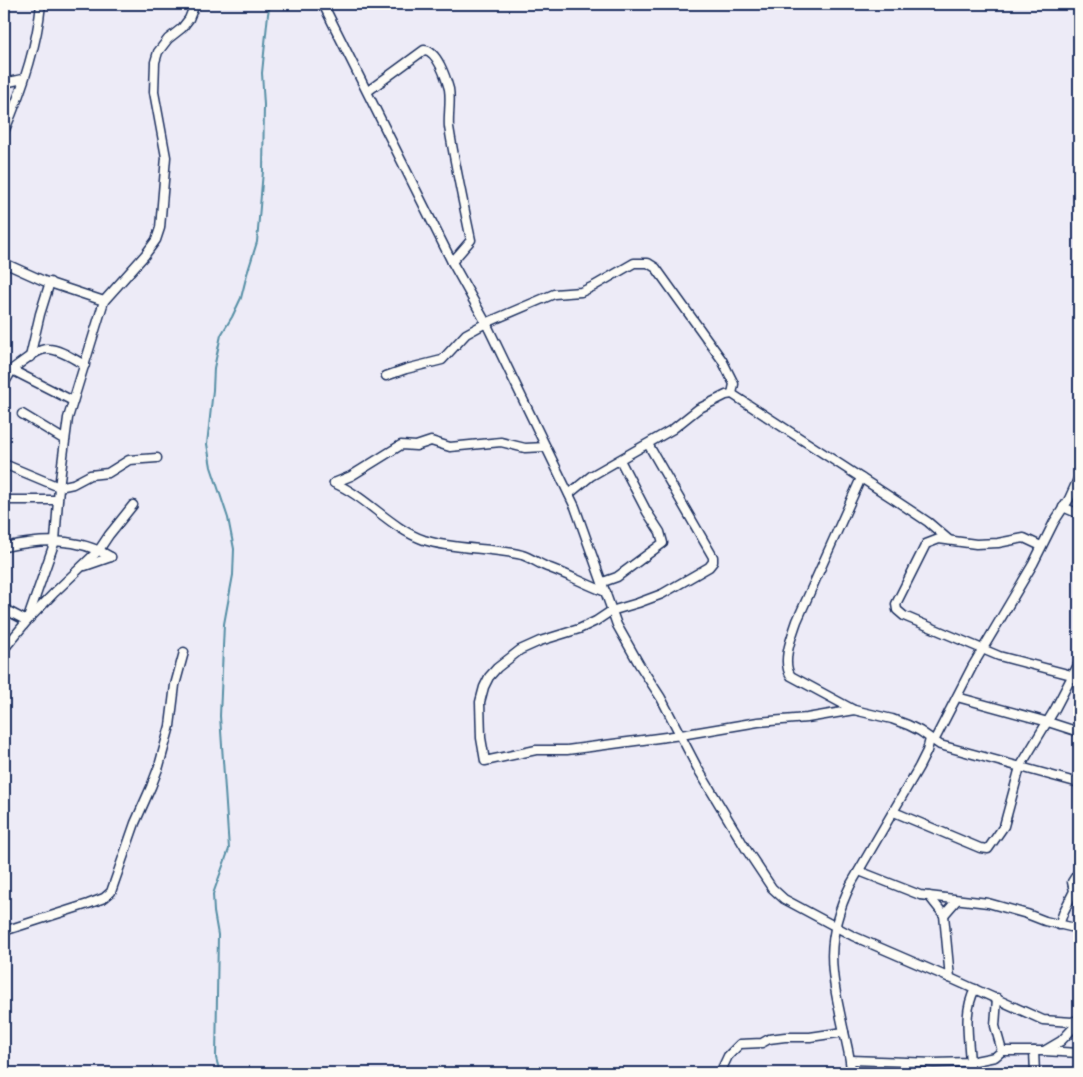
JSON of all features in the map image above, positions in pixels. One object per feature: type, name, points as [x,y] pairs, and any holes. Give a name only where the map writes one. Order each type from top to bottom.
[{"type":"street","points":[[4,132],[18,98],[38,29],[42,4]]},
{"type":"street","points":[[27,621],[54,541],[65,440],[73,401],[104,301],[145,255],[158,234],[162,211],[166,157],[154,92],[155,62],[158,52],[168,39],[182,28],[195,4]]},
{"type":"street","points":[[324,4],[452,262],[486,323],[569,494],[586,535],[617,625],[661,698],[698,769],[772,888],[784,898],[834,927],[1043,1020],[1079,1021]]},
{"type":"street","points":[[368,91],[424,50],[433,53],[442,68],[449,91],[449,124],[456,171],[471,240],[452,262]]},
{"type":"street","points":[[4,83],[23,78]]},
{"type":"street","points":[[386,376],[442,360],[461,338],[486,323],[554,294],[573,293],[588,289],[634,262],[648,263],[656,268],[662,276],[722,360],[734,384],[732,394]]},
{"type":"street","points":[[4,263],[104,301]]},
{"type":"street","points":[[30,357],[50,282]]},
{"type":"street","points":[[4,374],[42,350],[48,349],[85,364]]},
{"type":"street","points":[[4,384],[12,370]]},
{"type":"street","points":[[12,370],[73,401]]},
{"type":"street","points":[[569,494],[591,476],[673,429],[698,409],[726,395],[732,394],[836,460],[928,522],[949,540]]},
{"type":"street","points":[[22,414],[65,440]]},
{"type":"street","points":[[546,447],[525,448],[501,442],[450,447],[431,441],[416,446],[401,445],[351,476],[334,483],[347,489],[382,516],[424,539],[450,545],[526,556],[606,592]]},
{"type":"street","points":[[648,444],[713,557],[713,562],[709,567],[662,594],[612,611],[588,626],[540,641],[527,647],[496,668],[484,687],[480,702],[480,724],[484,759],[488,761],[536,750],[567,750],[680,735],[734,725],[807,718],[854,710]]},
{"type":"street","points":[[4,464],[59,487],[73,484],[90,475],[108,473],[129,460],[157,458]]},
{"type":"street","points":[[603,582],[617,577],[664,543],[660,532],[647,512],[620,460]]},
{"type":"street","points":[[861,478],[797,621],[787,661],[788,671],[792,676],[854,710],[892,719],[920,731],[935,742],[1079,783]]},
{"type":"street","points":[[851,1073],[851,1060],[831,966],[834,927],[842,903],[927,751],[935,742],[982,650],[1033,564],[1062,507],[1069,500],[1079,478]]},
{"type":"street","points":[[4,500],[57,500]]},
{"type":"street","points":[[4,649],[27,621],[99,550],[109,535],[134,506]]},
{"type":"street","points":[[1062,507],[1079,514]]},
{"type":"street","points":[[1041,546],[1024,538],[998,543],[976,544],[939,540],[926,544],[896,604],[897,610],[904,616],[982,650],[1014,661],[1076,676]]},
{"type":"street","points":[[4,547],[36,541],[54,541],[74,543],[99,550],[111,557],[82,567]]},
{"type":"street","points":[[590,585],[598,572]]},
{"type":"street","points":[[4,609],[27,621]]},
{"type":"street","points":[[4,931],[88,904],[104,898],[111,892],[135,823],[158,766],[170,726],[175,685],[184,652]]},
{"type":"street","points":[[894,812],[980,848],[988,848],[1004,826],[1020,766],[1076,676],[1079,663]]},
{"type":"street","points":[[957,697],[1079,732]]},
{"type":"street","points":[[859,871],[929,896],[995,905],[1079,929]]},
{"type":"street","points":[[1060,925],[1064,911],[1074,892],[1072,882],[1079,871]]},
{"type":"street","points":[[929,896],[944,915],[950,978]]},
{"type":"street","points":[[944,915],[957,900]]},
{"type":"street","points":[[964,984],[970,998]]},
{"type":"street","points":[[970,1073],[966,1028],[970,998],[975,989]]},
{"type":"street","points":[[997,998],[995,1026],[1002,1051]]},
{"type":"street","points":[[1044,1051],[1061,1041],[1079,1021]]},
{"type":"street","points":[[720,1073],[728,1056],[740,1044],[762,1043],[785,1037],[810,1037],[844,1032]]},
{"type":"street","points":[[851,1060],[934,1063],[970,1062],[995,1057],[1002,1051],[1079,1053]]},
{"type":"street","points":[[1034,1051],[1035,1073]]},
{"type":"waterway","points":[[220,1073],[216,1058],[218,935],[213,894],[229,849],[220,716],[224,624],[233,575],[234,549],[228,518],[211,467],[207,444],[214,368],[221,335],[241,298],[257,242],[263,171],[264,105],[262,73],[270,4]]}]
